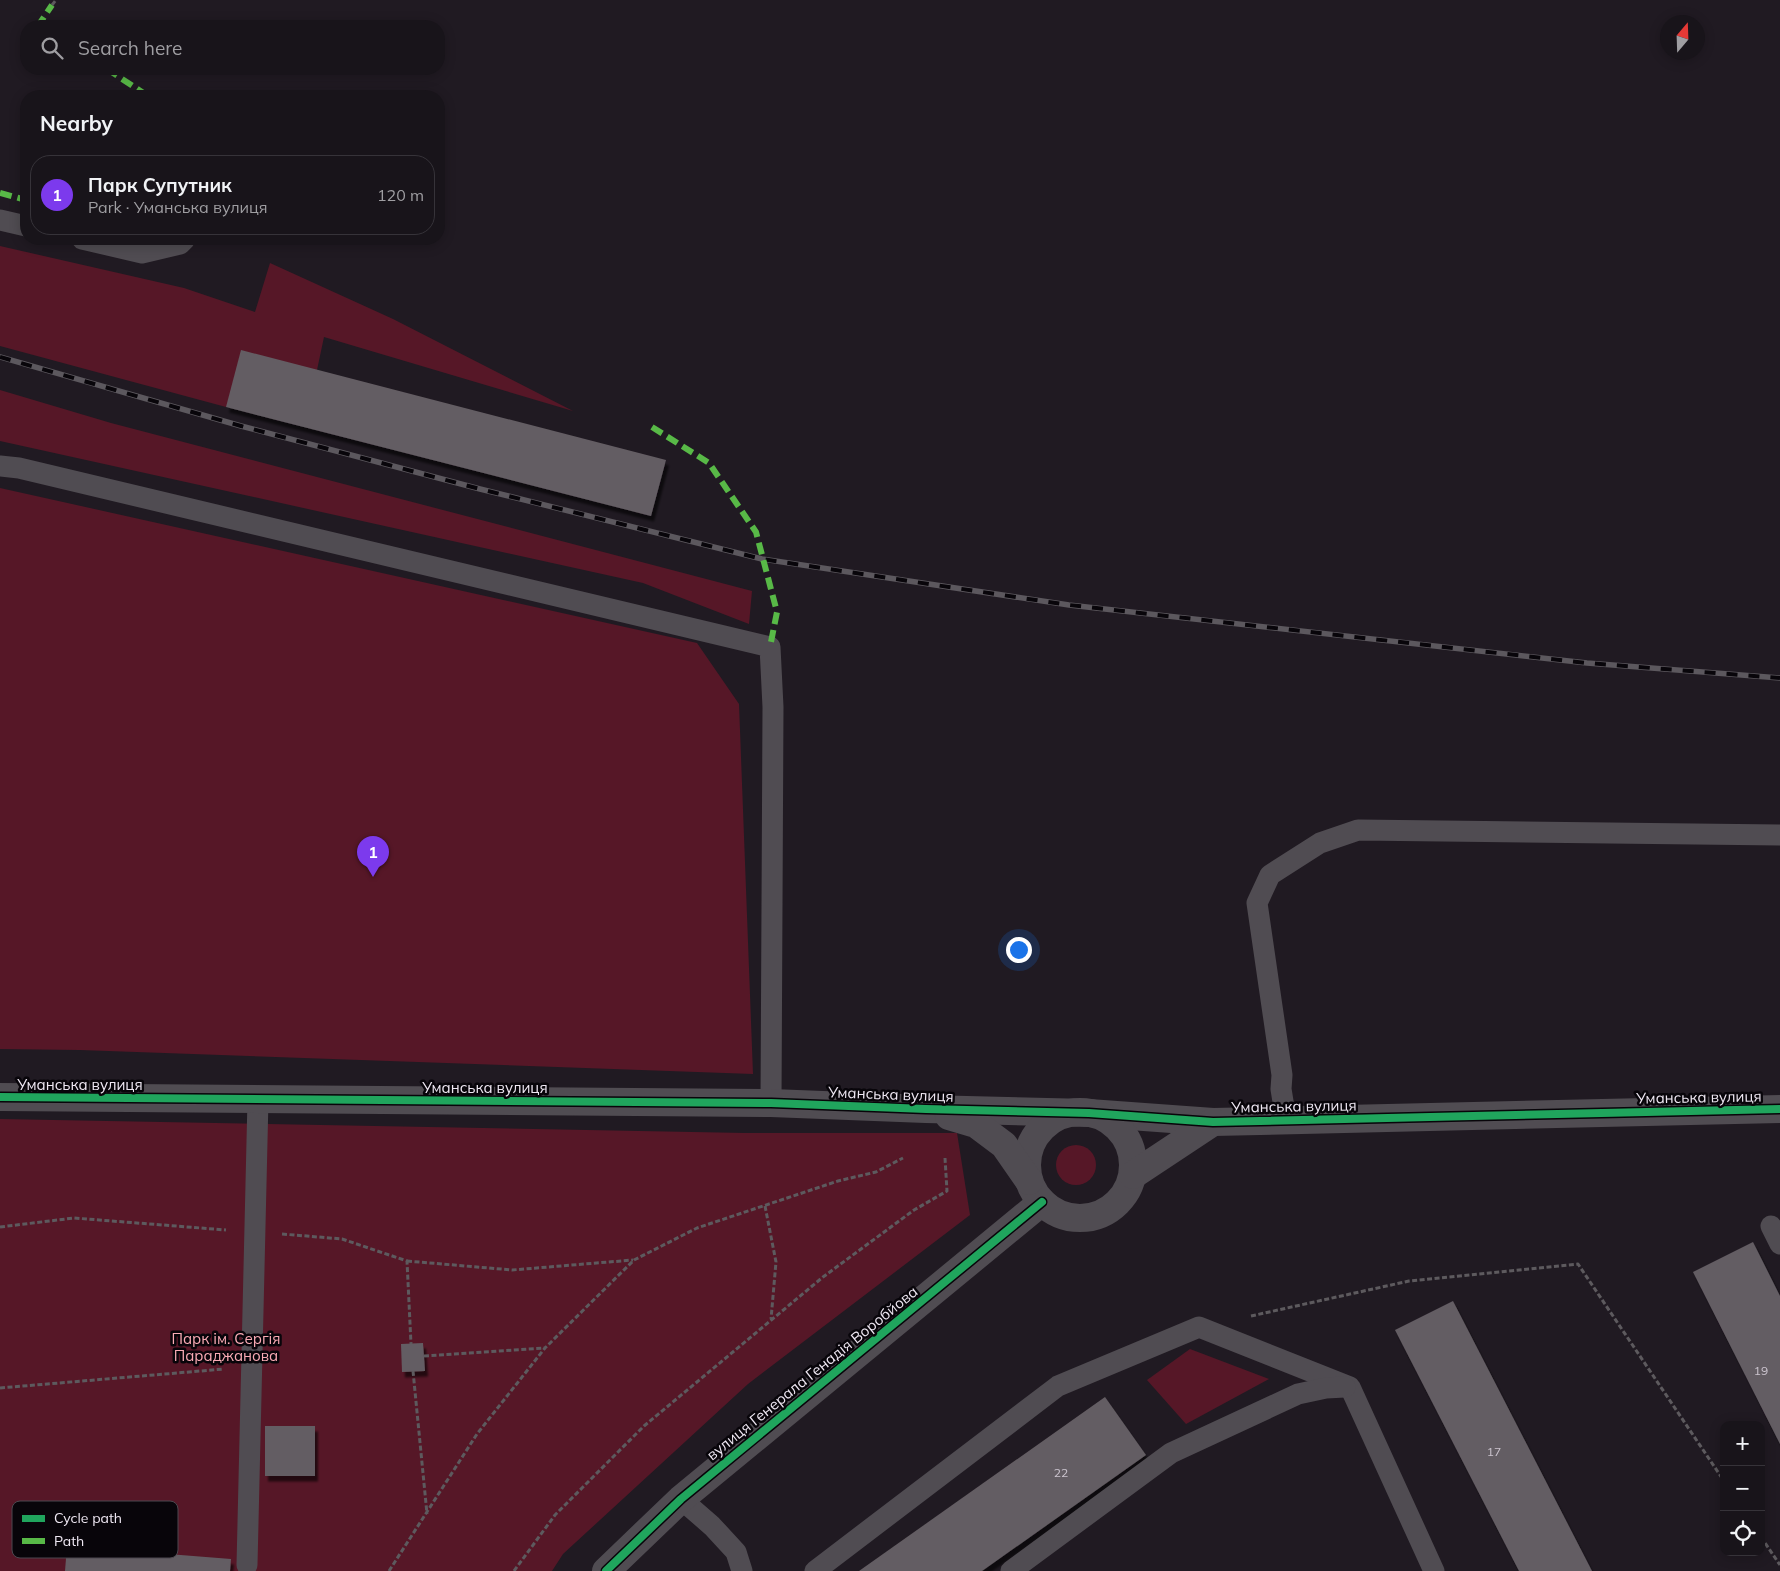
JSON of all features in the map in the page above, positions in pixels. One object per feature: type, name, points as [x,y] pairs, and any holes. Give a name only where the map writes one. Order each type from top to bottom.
[{"type":"street","name":"Уманська вулиця","points":[[0,1097],[771,1103],[1089,1113],[1212,1122],[1780,1109]]},
{"type":"street","name":"Уманська вулиця","points":[[926,1109],[976,1124],[1004,1145],[1035,1192]]},
{"type":"street","points":[[1072,1113],[1089,1113],[1105,1118],[1119,1128],[1129,1142],[1133,1159],[1133,1175],[1127,1191],[1116,1204],[1102,1214],[1085,1218],[1066,1217],[1052,1212],[1035,1192],[1027,1161],[1032,1143],[1042,1127],[1056,1118],[1072,1113]]},
{"type":"street","name":"Уманська вулиця","points":[[1133,1175],[1212,1122]]},
{"type":"street","name":"вулиця Генерала Генадія Воробйова","points":[[606,1571],[681,1499],[1035,1192]]},
{"type":"lane","points":[[0,220],[20,225]]},
{"type":"lane","points":[[108,245],[142,253],[176,245]]},
{"type":"lane","points":[[0,466],[19,468],[770,647],[773,707],[771,1103]]},
{"type":"lane","points":[[1286,1120],[1281,1089],[1282,1075],[1257,903],[1270,876],[1320,843],[1358,830],[1780,835]]},
{"type":"lane","points":[[247,1565],[258,1099]]},
{"type":"lane","points":[[815,1571],[1058,1386],[1199,1327],[1350,1387],[1434,1571]]},
{"type":"lane","points":[[1011,1571],[1171,1453],[1298,1394],[1326,1388],[1350,1387]]},
{"type":"lane","points":[[681,1499],[712,1526],[736,1552],[742,1571]]},
{"type":"path","points":[[52,5],[56,0]]},
{"type":"path","points":[[389,1571],[476,1434],[545,1348],[634,1260],[697,1228],[838,1181],[876,1172],[903,1158]]},
{"type":"path","points":[[514,1571],[555,1515],[644,1426],[823,1277],[914,1210],[947,1191],[946,1158]]},
{"type":"path","points":[[765,1206],[776,1262],[771,1320]]},
{"type":"path","points":[[0,1228],[74,1218],[342,1239],[407,1261],[512,1270],[634,1260]]},
{"type":"path","points":[[407,1261],[411,1344]]},
{"type":"path","points":[[1247,1317],[1409,1281],[1578,1264],[1720,1475]]},
{"type":"path","points":[[424,1356],[545,1348]]},
{"type":"path","points":[[0,1388],[251,1366]]},
{"type":"path","points":[[413,1371],[426,1514]]},
{"type":"path","points":[[1765,1543],[1780,1565]]},
{"type":"green space","points":[[0,246],[184,288],[255,312],[270,263],[393,319],[573,411],[324,337],[317,370],[226,407],[0,346]]},
{"type":"green space","points":[[0,390],[111,423],[752,591],[749,624],[643,583],[0,441]]},
{"type":"green space","points":[[0,488],[697,643],[739,704],[753,1074],[80,1050],[0,1049]]},
{"type":"green space","name":"Парк ім. Сергія Параджанова","points":[[0,1119],[745,1133],[957,1133],[970,1215],[748,1384],[563,1554],[552,1571],[0,1571]]},
{"type":"green space","points":[[1076,1145],[1090,1151],[1096,1165],[1090,1179],[1076,1185],[1062,1179],[1056,1165],[1062,1151]]},
{"type":"green space","points":[[1190,1349],[1269,1379],[1186,1424],[1147,1380]]},
{"type":"building","points":[[241,350],[666,460],[651,516],[226,407]]},
{"type":"building","points":[[1753,1242],[1780,1296],[1780,1444],[1693,1272]]},
{"type":"building","points":[[1453,1301],[1592,1571],[1519,1571],[1395,1330]]},
{"type":"building","points":[[423,1343],[425,1371],[402,1372],[401,1344]]},
{"type":"building","points":[[1105,1397],[1146,1455],[982,1571],[859,1571]]},
{"type":"building","points":[[265,1426],[315,1426],[315,1476],[265,1476]]},
{"type":"building","points":[[178,1555],[231,1559],[230,1571],[65,1571],[66,1558],[178,1558]]},
{"type":"railway","points":[[0,357],[241,426],[480,489],[762,559],[1069,605],[1587,663],[1780,678]]},
{"type":"marked path","points":[[42,20],[52,5]]},
{"type":"marked path","points":[[116,75],[139,90]]},
{"type":"marked path","points":[[0,193],[20,198]]},
{"type":"marked path","points":[[652,427],[709,463],[756,532],[777,612],[770,647]]},
{"type":"cycle path","points":[[0,1097],[771,1103],[1089,1113],[1213,1122],[1780,1109]]},
{"type":"cycle path","points":[[606,1571],[681,1499],[1042,1202]]},
{"type":"place","name":"Парк Супутник","points":[[373,877]]}]
